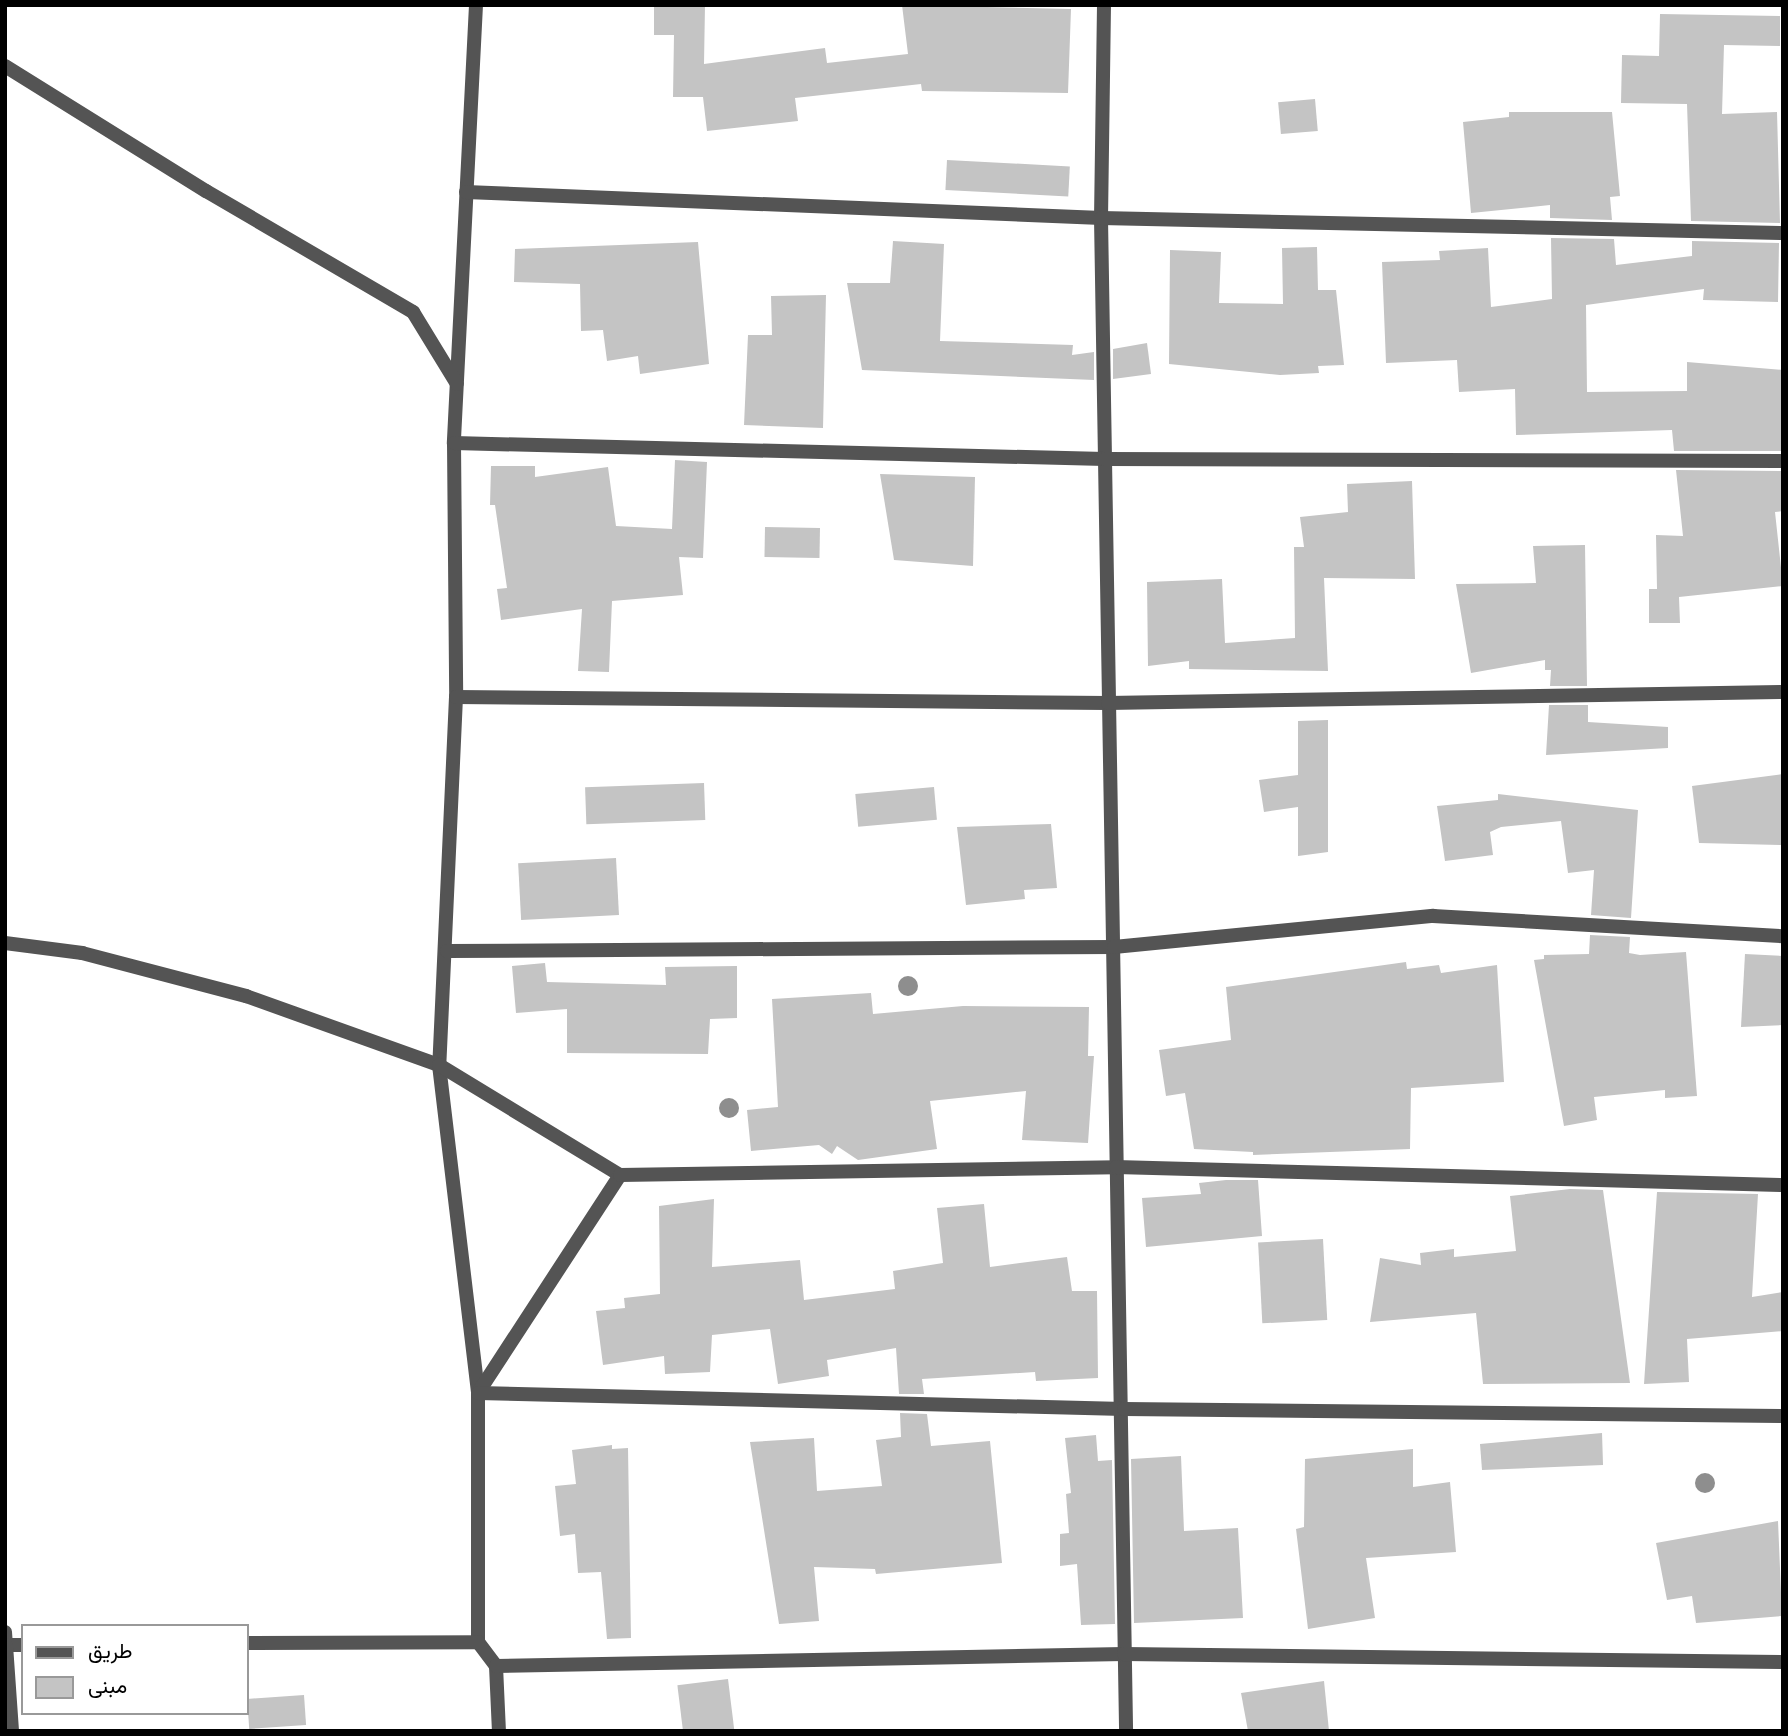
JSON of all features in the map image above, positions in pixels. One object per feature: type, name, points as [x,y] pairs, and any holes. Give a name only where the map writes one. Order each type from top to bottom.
[{"type":"street","points":[[476,5],[454,443],[456,697],[447,951],[439,1065],[478,1393],[478,1642],[496,1665],[499,1731]]},
{"type":"street","points":[[1104,5],[1101,218],[1116,1167],[1124,1409],[1126,1731]]},
{"type":"street","points":[[5,66],[206,191],[413,312],[457,384]]},
{"type":"street","points":[[466,192],[1101,218],[1783,233]]},
{"type":"street","points":[[454,443],[1105,459],[1783,461]]},
{"type":"street","points":[[456,697],[1108,703],[1783,692]]},
{"type":"street","points":[[447,951],[1114,947],[1433,916],[1783,936]]},
{"type":"street","points":[[5,943],[82,953],[246,996],[439,1065],[620,1175],[1116,1167],[1783,1185]]},
{"type":"street","points":[[478,1393],[620,1175]]},
{"type":"street","points":[[478,1393],[1124,1409],[1783,1416]]},
{"type":"street","points":[[5,1632],[12,1731]]},
{"type":"street","points":[[248,1643],[478,1642]]},
{"type":"street","points":[[496,1665],[1124,1654],[1783,1662]]},
{"type":"building","points":[[654,5],[705,5],[704,64],[825,48],[827,63],[908,54],[902,5],[1071,9],[1068,93],[922,91],[921,84],[795,98],[798,121],[707,131],[703,97],[673,97],[674,35],[654,35]]},
{"type":"building","points":[[1660,14],[1780,16],[1780,46],[1724,45],[1722,114],[1777,112],[1780,223],[1691,221],[1687,104],[1621,103],[1622,55],[1659,56]]},
{"type":"building","points":[[1315,99],[1318,131],[1281,134],[1278,102]]},
{"type":"building","points":[[1509,112],[1612,112],[1620,196],[1610,197],[1612,220],[1550,218],[1550,205],[1471,213],[1463,122],[1509,117]]},
{"type":"building","points":[[947,160],[1070,166],[1068,196],[945,190]]},
{"type":"building","points":[[1551,238],[1614,239],[1616,265],[1692,256],[1692,241],[1779,243],[1778,302],[1703,300],[1704,289],[1586,305],[1587,392],[1687,391],[1687,362],[1783,370],[1781,451],[1674,451],[1672,430],[1516,435],[1515,389],[1459,392],[1457,360],[1386,363],[1382,262],[1440,260],[1439,251],[1488,248],[1491,307],[1552,299]]},
{"type":"building","points":[[893,241],[944,244],[940,341],[1073,345],[1072,355],[1094,352],[1094,380],[862,370],[847,283],[890,283]]},
{"type":"building","points":[[698,242],[709,364],[640,374],[638,356],[607,361],[603,330],[581,331],[580,284],[514,282],[515,249]]},
{"type":"building","points":[[1317,247],[1318,290],[1336,290],[1344,365],[1318,366],[1319,373],[1280,375],[1169,364],[1170,250],[1221,252],[1219,303],[1283,304],[1282,248]]},
{"type":"building","points":[[826,295],[823,428],[744,425],[748,335],[772,335],[771,296]]},
{"type":"building","points":[[1147,343],[1151,374],[1113,379],[1113,349]]},
{"type":"building","points":[[675,460],[707,462],[703,558],[679,557],[683,595],[612,601],[609,672],[578,671],[582,609],[501,620],[497,589],[507,588],[495,505],[490,505],[491,466],[535,466],[535,477],[608,467],[616,526],[672,529]]},
{"type":"building","points":[[1676,470],[1781,471],[1783,511],[1775,512],[1783,586],[1679,597],[1680,623],[1649,623],[1649,589],[1657,589],[1656,535],[1683,536]]},
{"type":"building","points":[[880,474],[975,477],[973,566],[894,560]]},
{"type":"building","points":[[1412,481],[1415,579],[1324,578],[1328,671],[1189,669],[1189,661],[1148,666],[1147,582],[1222,579],[1225,643],[1295,638],[1294,547],[1304,547],[1300,517],[1348,512],[1347,484]]},
{"type":"building","points":[[765,527],[820,528],[819,558],[764,557]]},
{"type":"building","points":[[1585,545],[1587,686],[1550,686],[1551,670],[1545,670],[1545,660],[1471,673],[1456,584],[1536,583],[1533,546]]},
{"type":"building","points":[[1549,705],[1588,705],[1588,722],[1668,727],[1668,748],[1546,755]]},
{"type":"building","points":[[1328,720],[1328,852],[1298,856],[1298,807],[1264,812],[1259,780],[1298,775],[1298,721]]},
{"type":"building","points":[[1783,774],[1783,845],[1699,843],[1692,786]]},
{"type":"building","points":[[704,783],[705,820],[586,824],[585,787]]},
{"type":"building","points":[[934,787],[937,820],[858,827],[855,794]]},
{"type":"building","points":[[1498,794],[1638,810],[1631,918],[1591,915],[1594,870],[1568,873],[1561,821],[1501,827],[1490,832],[1493,855],[1445,861],[1437,806],[1498,800]]},
{"type":"building","points":[[1051,824],[1057,888],[1024,890],[1025,899],[966,905],[957,827]]},
{"type":"building","points":[[616,858],[619,915],[521,920],[518,863]]},
{"type":"building","points":[[1590,935],[1630,937],[1629,953],[1640,955],[1686,952],[1697,1096],[1665,1098],[1665,1090],[1594,1097],[1597,1120],[1564,1126],[1534,960],[1544,959],[1544,955],[1589,954]]},
{"type":"building","points":[[1745,954],[1783,956],[1783,1025],[1741,1027]]},
{"type":"building","points":[[1406,962],[1407,969],[1439,965],[1441,973],[1497,965],[1504,1082],[1411,1088],[1410,1149],[1253,1155],[1253,1152],[1194,1149],[1185,1093],[1166,1096],[1159,1050],[1231,1040],[1226,987]]},
{"type":"building","points":[[545,963],[547,982],[666,985],[665,967],[737,966],[737,1018],[710,1019],[708,1054],[567,1053],[567,1009],[516,1013],[512,966]]},
{"type":"building","points":[[871,993],[873,1014],[963,1006],[1089,1007],[1088,1056],[1094,1056],[1088,1143],[1022,1140],[1026,1091],[930,1101],[937,1149],[858,1160],[837,1146],[832,1154],[819,1145],[751,1151],[747,1110],[778,1107],[772,999]]},
{"type":"building","points":[[1258,1180],[1262,1236],[1146,1247],[1142,1198],[1201,1194],[1199,1183]]},
{"type":"building","points":[[1570,1189],[1603,1190],[1630,1383],[1483,1384],[1476,1313],[1370,1322],[1380,1258],[1421,1265],[1420,1253],[1454,1249],[1454,1257],[1516,1251],[1510,1196]]},
{"type":"building","points":[[1657,1192],[1758,1194],[1752,1297],[1783,1292],[1783,1331],[1687,1339],[1689,1382],[1644,1384]]},
{"type":"building","points":[[714,1199],[712,1267],[800,1260],[804,1300],[895,1289],[893,1271],[943,1263],[937,1208],[984,1204],[990,1267],[1067,1257],[1072,1291],[1097,1291],[1098,1378],[1036,1381],[1035,1372],[922,1379],[924,1394],[899,1394],[896,1348],[827,1360],[829,1376],[778,1384],[770,1329],[712,1335],[710,1372],[665,1374],[664,1356],[603,1365],[596,1311],[625,1308],[624,1298],[660,1294],[659,1206]]},
{"type":"building","points":[[1323,1239],[1327,1320],[1262,1323],[1258,1242]]},
{"type":"building","points":[[900,1413],[927,1414],[931,1446],[990,1441],[1002,1563],[876,1574],[875,1569],[814,1567],[819,1621],[779,1624],[750,1442],[814,1438],[817,1491],[882,1486],[876,1440],[901,1437]]},
{"type":"building","points":[[1602,1433],[1603,1465],[1482,1470],[1480,1444]]},
{"type":"building","points":[[1096,1435],[1098,1461],[1112,1460],[1115,1624],[1081,1625],[1077,1564],[1060,1566],[1060,1534],[1069,1533],[1066,1494],[1071,1493],[1065,1438]]},
{"type":"building","points":[[612,1445],[612,1449],[628,1448],[631,1638],[607,1639],[601,1572],[578,1573],[575,1534],[560,1536],[555,1486],[576,1484],[572,1450]]},
{"type":"building","points":[[1413,1449],[1413,1487],[1450,1482],[1456,1552],[1366,1558],[1375,1618],[1308,1629],[1296,1529],[1304,1527],[1305,1459]]},
{"type":"building","points":[[1181,1456],[1184,1531],[1238,1528],[1243,1618],[1134,1623],[1131,1459]]},
{"type":"building","points":[[1778,1521],[1782,1616],[1696,1623],[1692,1596],[1667,1600],[1656,1543]]},
{"type":"building","points":[[728,1679],[734,1731],[683,1731],[677,1685]]},
{"type":"building","points":[[1324,1681],[1329,1731],[1248,1731],[1241,1693]]},
{"type":"building","points":[[304,1695],[306,1725],[249,1729],[248,1699]]}]
